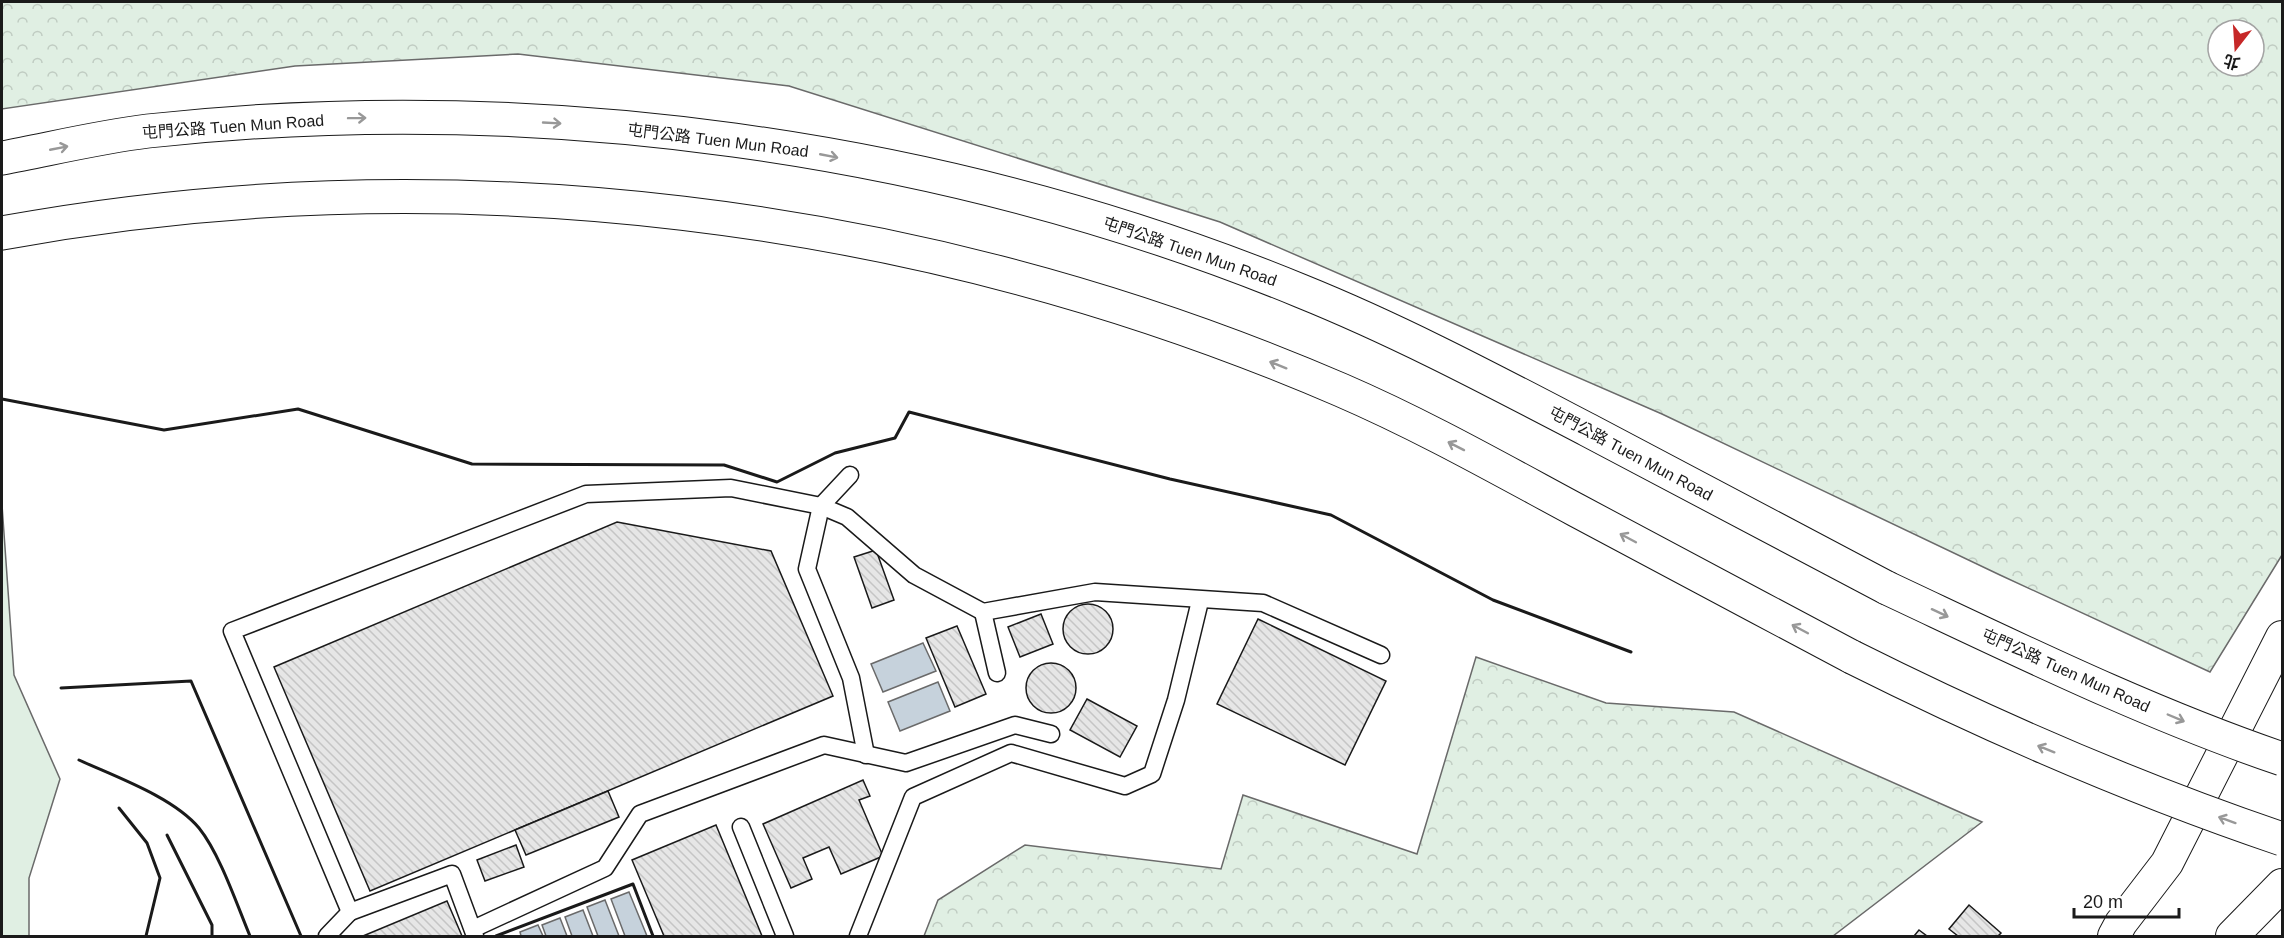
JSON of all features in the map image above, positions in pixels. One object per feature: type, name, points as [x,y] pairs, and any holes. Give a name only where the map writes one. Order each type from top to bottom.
[{"type":"highway","name":"屯門公路 Tuen Mun Road","points":[[2,158],[154,131],[241,123],[429,117],[619,127],[807,151],[1037,202],[1128,228],[1302,291],[1468,367],[1887,588],[2065,671],[2184,722],[2283,759]]},
{"type":"highway","points":[[2,233],[81,220],[221,204],[364,197],[561,203],[688,214],[828,236],[917,253],[1022,279],[1157,320],[1339,389],[1464,449],[1852,657],[1960,711],[2151,792],[2283,839]]},
{"type":"street","points":[[2114,936],[2121,923],[2167,863],[2283,637]]},
{"type":"street","points":[[2232,936],[2283,885]]},
{"type":"lane","points":[[850,475],[821,506],[807,568],[851,678],[866,755]]},
{"type":"lane","points":[[350,912],[232,631],[586,494],[731,488],[821,506],[847,518],[914,575],[982,612],[1095,592],[1200,601],[1263,603],[1381,655]]},
{"type":"lane","points":[[858,936],[913,797],[1011,753],[1125,786],[1152,774],[1176,700],[1200,601]]},
{"type":"lane","points":[[982,612],[997,673]]},
{"type":"lane","points":[[327,936],[350,912],[452,874],[474,933],[605,868],[640,814],[824,745],[906,763],[1015,725],[1051,734]]},
{"type":"lane","points":[[741,827],[785,936]]},
{"type":"green space","points":[[2,2],[2282,2],[2282,555],[2210,672],[1662,414],[1220,222],[789,86],[518,54],[295,66],[2,109]]},
{"type":"green space","points":[[2,505],[14,675],[60,779],[29,878],[29,936],[2,936]]},
{"type":"green space","points":[[1476,657],[1606,703],[1734,712],[1982,822],[1833,936],[924,936],[938,900],[1025,845],[1221,869],[1243,795],[1417,854]]},
{"type":"shaded area","points":[[923,643],[936,671],[883,692],[871,664]]},
{"type":"shaded area","points":[[938,682],[950,711],[900,731],[888,702]]},
{"type":"shaded area","points":[[629,892],[647,936],[625,936],[611,899]]},
{"type":"shaded area","points":[[605,900],[619,936],[598,936],[587,907]]},
{"type":"shaded area","points":[[583,910],[593,936],[572,936],[565,917]]},
{"type":"shaded area","points":[[560,918],[567,936],[546,936],[542,925]]},
{"type":"shaded area","points":[[538,925],[543,936],[521,936],[520,932]]},
{"type":"building","points":[[617,522],[771,551],[833,696],[370,891],[274,667]]},
{"type":"building","points":[[876,550],[894,600],[872,608],[854,557]]},
{"type":"building","points":[[1083,604],[1093,604],[1106,611],[1113,624],[1113,634],[1106,647],[1093,654],[1083,654],[1074,650],[1067,643],[1063,634],[1063,624],[1067,615],[1074,608]]},
{"type":"building","points":[[1041,614],[1053,644],[1020,657],[1008,627]]},
{"type":"building","points":[[1258,619],[1386,681],[1345,765],[1217,704]]},
{"type":"building","points":[[957,626],[986,694],[955,707],[926,638]]},
{"type":"building","points":[[1046,663],[1056,663],[1069,670],[1076,683],[1076,693],[1069,706],[1056,713],[1046,713],[1037,709],[1030,702],[1026,693],[1026,683],[1030,674],[1037,667]]},
{"type":"building","points":[[1087,699],[1137,726],[1120,757],[1070,730]]},
{"type":"building","points":[[863,780],[870,796],[859,800],[883,856],[841,874],[829,847],[803,858],[812,879],[791,888],[763,824]]},
{"type":"building","points":[[608,791],[619,817],[526,855],[515,830]]},
{"type":"building","points":[[716,825],[762,936],[664,936],[632,860]]},
{"type":"building","points":[[516,845],[524,867],[485,881],[477,860]]},
{"type":"building","points":[[447,901],[462,936],[363,936]]},
{"type":"building","points":[[1969,905],[2001,933],[1998,936],[1958,936],[1949,929]]},
{"type":"building","points":[[1919,930],[1927,936],[1914,936]]},
{"type":"wall","points":[[2,399],[164,430],[298,409],[472,464],[724,465],[777,482],[835,453],[895,438],[909,412],[1170,479],[1331,515],[1493,600],[1631,652]]},
{"type":"wall","points":[[61,688],[191,681],[301,936]]},
{"type":"wall","points":[[79,760],[159,797],[188,817],[199,828],[221,865],[250,936]]},
{"type":"wall","points":[[119,808],[147,843],[160,878],[146,936]]},
{"type":"wall","points":[[167,835],[212,925],[212,936]]},
{"type":"wall","points":[[496,936],[633,884],[653,936]]}]
